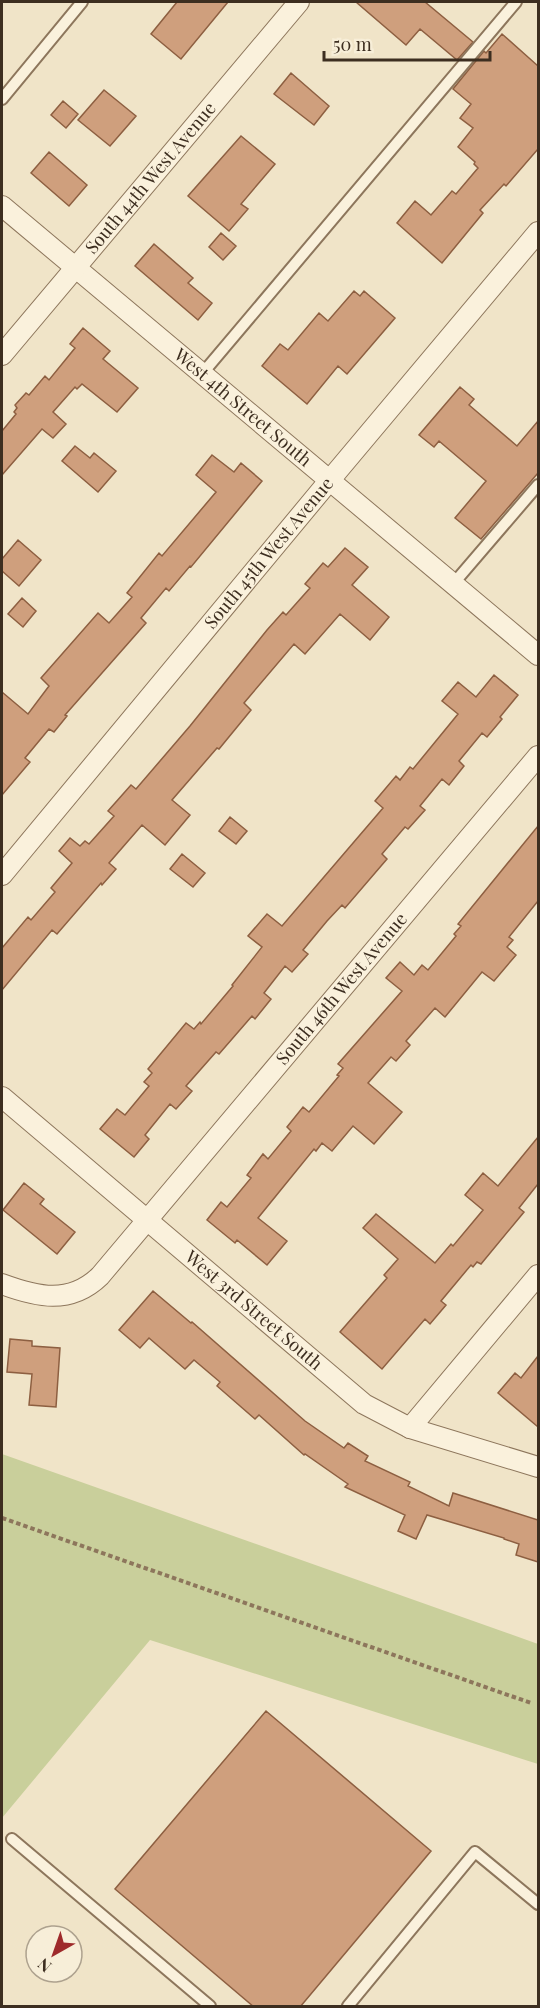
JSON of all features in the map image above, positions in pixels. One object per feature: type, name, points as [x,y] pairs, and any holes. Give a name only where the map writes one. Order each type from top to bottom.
[{"type":"street","name":"South 44th West Avenue","points":[[2,355],[299,2]]},
{"type":"street","name":"West 4th Street South","points":[[2,206],[454,583],[538,656]]},
{"type":"street","name":"South 45th West Avenue","points":[[2,875],[538,232]]},
{"type":"street","name":"South 46th West Avenue","points":[[2,1284],[31,1294],[68,1294],[91,1285],[538,756]]},
{"type":"street","name":"West 3rd Street South","points":[[2,1097],[364,1404],[410,1428],[538,1467]]},
{"type":"street","points":[[410,1428],[538,1275]]},
{"type":"lane","points":[[2,99],[82,2]]},
{"type":"lane","points":[[202,374],[516,2]]},
{"type":"lane","points":[[454,583],[538,485]]},
{"type":"lane","points":[[12,1839],[210,2007]]},
{"type":"lane","points":[[348,2007],[475,1852],[538,1904]]},
{"type":"path","points":[[2,1518],[531,1703]]},
{"type":"green space","points":[[2,1454],[538,1644],[538,1764],[150,1640],[2,1818]]},
{"type":"building","points":[[177,2],[228,2],[181,59],[151,34]]},
{"type":"building","points":[[356,2],[425,2],[473,42],[457,60],[420,29],[406,45]]},
{"type":"building","points":[[502,34],[538,66],[538,149],[506,186],[504,184],[480,210],[483,213],[442,263],[397,223],[415,201],[431,215],[452,191],[456,194],[478,168],[475,162],[458,147],[473,128],[460,118],[471,104],[453,89],[484,51],[486,53]]},
{"type":"building","points":[[291,73],[329,106],[314,125],[274,94]]},
{"type":"building","points":[[104,90],[136,116],[110,146],[78,120]]},
{"type":"building","points":[[63,101],[78,114],[66,128],[51,115]]},
{"type":"building","points":[[241,136],[275,164],[241,204],[248,209],[229,231],[188,196]]},
{"type":"building","points":[[49,152],[87,185],[69,206],[31,173]]},
{"type":"building","points":[[221,233],[236,246],[223,260],[209,247]]},
{"type":"building","points":[[154,244],[193,278],[188,283],[212,303],[198,320],[135,266]]},
{"type":"building","points":[[354,291],[360,296],[364,291],[395,318],[347,374],[338,366],[307,404],[262,366],[280,344],[288,350],[319,313],[328,321]]},
{"type":"building","points":[[83,328],[110,351],[103,359],[138,388],[117,412],[82,384],[77,389],[75,387],[53,412],[66,424],[53,438],[42,429],[2,475],[2,431],[16,414],[15,405],[26,393],[29,395],[45,376],[49,380],[75,348],[70,344]]},
{"type":"building","points":[[460,387],[474,399],[469,405],[517,446],[538,421],[538,473],[481,539],[455,518],[486,481],[439,441],[434,447],[419,435]]},
{"type":"building","points":[[75,446],[90,458],[94,453],[116,471],[98,492],[62,461]]},
{"type":"building","points":[[212,455],[234,472],[241,463],[262,481],[191,567],[169,591],[166,588],[141,618],[146,623],[65,715],[67,716],[54,732],[49,729],[25,758],[30,762],[2,795],[2,692],[28,714],[49,686],[41,678],[98,613],[109,623],[132,597],[127,593],[159,553],[162,556],[216,492],[196,475]]},
{"type":"building","points":[[18,540],[41,560],[19,586],[2,571],[2,559]]},
{"type":"building","points":[[345,548],[368,567],[352,585],[389,617],[370,640],[340,614],[305,654],[294,644],[244,703],[251,710],[172,800],[190,815],[165,845],[142,825],[109,863],[116,869],[57,934],[52,930],[2,990],[2,948],[28,917],[31,920],[55,892],[51,888],[72,863],[59,851],[70,838],[80,846],[85,841],[89,844],[114,816],[108,811],[131,785],[136,789],[267,630],[283,612],[286,615],[310,588],[305,584],[323,563],[328,567]]},
{"type":"building","points":[[22,598],[36,611],[23,627],[8,614]]},
{"type":"building","points":[[494,675],[518,695],[500,717],[502,719],[487,737],[482,733],[459,761],[464,766],[449,785],[442,779],[420,806],[425,810],[408,829],[405,827],[382,854],[387,859],[345,908],[342,905],[327,921],[303,950],[308,954],[292,972],[285,966],[264,993],[271,999],[255,1019],[252,1016],[219,1054],[216,1052],[186,1086],[192,1091],[176,1109],[170,1104],[145,1135],[149,1139],[134,1157],[100,1129],[117,1109],[125,1115],[149,1086],[144,1082],[152,1073],[148,1069],[186,1023],[194,1029],[200,1022],[201,1024],[233,986],[262,947],[248,936],[267,914],[282,926],[383,808],[375,801],[396,776],[400,780],[410,767],[413,769],[458,714],[442,701],[458,682],[476,697]]},
{"type":"building","points":[[230,817],[247,831],[236,844],[219,831]]},
{"type":"building","points":[[538,826],[538,901],[509,937],[513,940],[507,947],[516,955],[494,981],[482,972],[445,1017],[435,1008],[406,1041],[410,1045],[396,1061],[391,1057],[368,1083],[402,1112],[374,1144],[353,1126],[332,1151],[322,1143],[316,1151],[314,1149],[258,1218],[287,1241],[267,1265],[237,1240],[235,1243],[207,1220],[221,1202],[227,1207],[251,1178],[247,1175],[263,1154],[268,1159],[291,1131],[287,1127],[303,1107],[309,1112],[339,1076],[337,1075],[343,1068],[338,1064],[402,991],[386,978],[400,962],[414,975],[422,965],[428,970],[456,936],[454,934],[461,926],[458,924]]},
{"type":"building","points":[[182,854],[205,873],[193,887],[170,869]]},
{"type":"building","points":[[538,1137],[538,1184],[519,1208],[524,1212],[481,1264],[477,1262],[473,1267],[471,1265],[441,1301],[446,1305],[430,1324],[425,1319],[382,1369],[340,1332],[387,1278],[384,1275],[398,1259],[363,1228],[376,1214],[435,1263],[451,1244],[453,1246],[483,1210],[465,1195],[483,1173],[498,1186]]},
{"type":"building","points":[[24,1183],[44,1199],[40,1204],[75,1232],[57,1254],[3,1210]]},
{"type":"building","points":[[153,1291],[305,1421],[344,1448],[348,1443],[368,1456],[365,1461],[410,1482],[408,1486],[449,1506],[453,1493],[538,1520],[538,1562],[516,1555],[519,1544],[427,1515],[416,1539],[398,1531],[405,1515],[345,1487],[348,1484],[304,1455],[259,1415],[255,1419],[217,1386],[220,1382],[194,1360],[185,1369],[149,1338],[140,1348],[119,1330]]},
{"type":"building","points":[[10,1339],[32,1341],[32,1346],[60,1348],[56,1407],[29,1405],[32,1374],[7,1372]]},
{"type":"building","points":[[538,1356],[538,1427],[498,1393],[515,1373],[521,1378]]},
{"type":"building","points":[[266,1711],[431,1851],[300,2007],[254,2007],[115,1889]]}]
